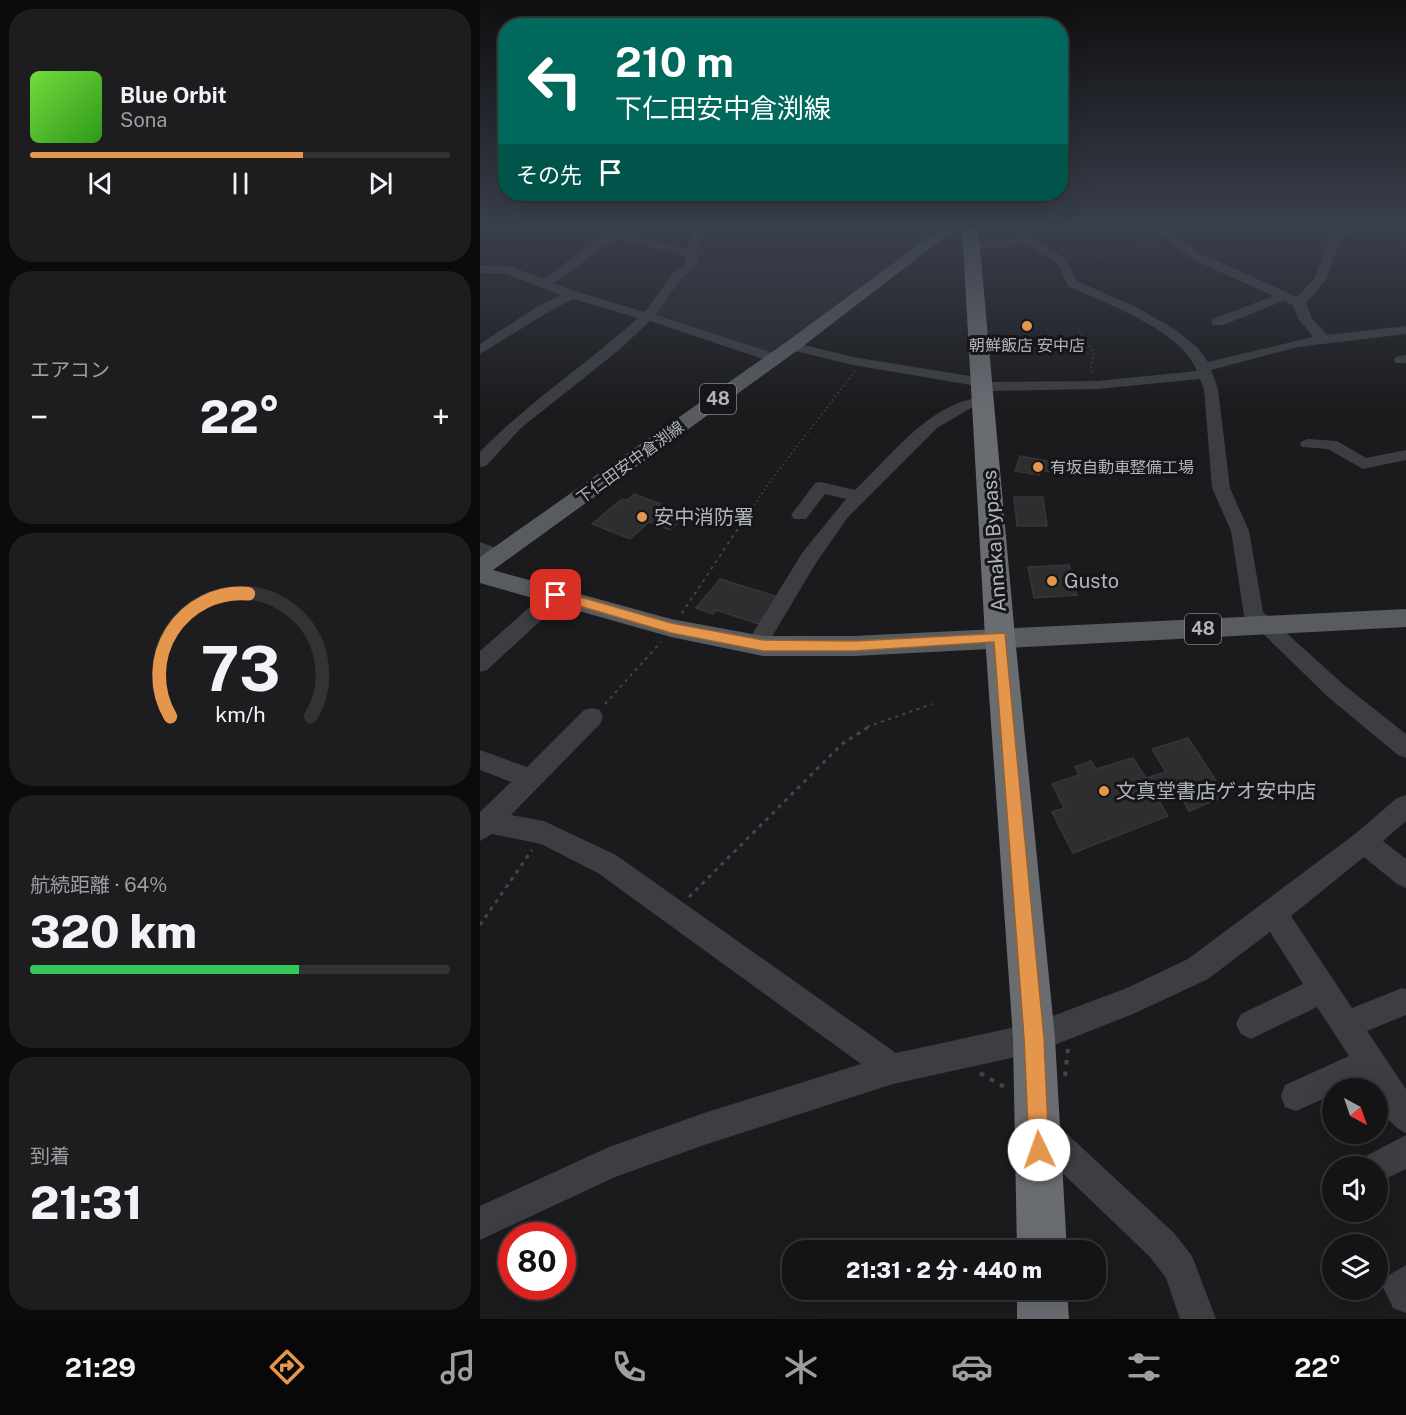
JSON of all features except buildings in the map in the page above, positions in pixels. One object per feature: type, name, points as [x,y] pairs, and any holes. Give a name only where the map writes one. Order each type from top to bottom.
[{"type":"highway","name":"Annaka Bypass","points":[[971,288],[983,391],[1000,637],[1034,1038],[1042,1240]]},
{"type":"highway","points":[[1042,1300],[1043,1319]]},
{"type":"main road","name":"下仁田安中倉渕線","points":[[480,568],[774,358],[881,288]]},
{"type":"main road","name":"48","points":[[480,575],[671,628],[757,644],[854,646],[1406,618]]},
{"type":"street","points":[[554,288],[774,358]]},
{"type":"street","points":[[480,462],[515,425],[614,347],[648,316],[669,288]]},
{"type":"street","points":[[1083,288],[1111,299],[1171,333],[1193,351],[1211,389],[1221,488],[1240,531],[1254,615],[1336,691],[1406,748]]},
{"type":"street","points":[[1262,288],[1299,303],[1305,318],[1324,341]]},
{"type":"street","points":[[1299,303],[1313,288]]},
{"type":"street","points":[[480,350],[540,311],[572,295]]},
{"type":"street","points":[[1218,322],[1246,312],[1262,302],[1282,297]]},
{"type":"street","points":[[792,346],[983,391],[1097,385],[1204,371],[1272,349],[1406,330]]},
{"type":"street","points":[[757,644],[809,558],[842,513],[931,426],[970,403],[983,391]]},
{"type":"street","points":[[1308,444],[1331,444],[1363,464],[1406,455]]},
{"type":"street","points":[[800,515],[821,487],[859,497]]},
{"type":"street","points":[[480,548],[497,556]]},
{"type":"street","points":[[480,664],[556,595]]},
{"type":"street","points":[[484,826],[592,717]]},
{"type":"street","points":[[480,760],[532,779]]},
{"type":"street","points":[[480,1223],[609,1163],[704,1129],[893,1069],[1034,1038],[1133,1000],[1198,969],[1274,913],[1406,806]]},
{"type":"street","points":[[484,826],[544,833],[607,864],[893,1069]]},
{"type":"street","points":[[1364,842],[1406,875]]},
{"type":"street","points":[[1274,913],[1406,1117]]},
{"type":"street","points":[[1251,1024],[1323,989]]},
{"type":"street","points":[[1346,1025],[1402,1002]]},
{"type":"street","points":[[1296,1096],[1370,1062]]},
{"type":"street","points":[[1038,1129],[1162,1245],[1180,1268],[1198,1319]]},
{"type":"street","points":[[1388,1161],[1406,1151]]},
{"type":"street","points":[[1406,1283],[1401,1287],[1406,1295]]},
{"type":"path","points":[[1079,331],[1094,353],[1091,367],[1097,385]]},
{"type":"path","points":[[592,717],[644,663],[671,628],[772,478],[862,363]]},
{"type":"path","points":[[674,912],[842,744],[872,724],[932,704]]},
{"type":"path","points":[[480,925],[544,833]]},
{"type":"path","points":[[1065,1079],[1068,1049]]},
{"type":"path","points":[[976,1071],[1006,1088]]},
{"type":"shaded area","points":[[671,288],[860,288],[768,354],[653,316]]},
{"type":"place","name":"朝鮮飯店 安中店","points":[[1027,326]]},
{"type":"place","name":"有坂自動車整備工場","points":[[1038,467]]},
{"type":"place","name":"安中消防署","points":[[642,517]]},
{"type":"place","name":"Gusto","points":[[1052,581]]},
{"type":"place","name":"文真堂書店ゲオ安中店","points":[[1104,791]]},
{"type":"route","points":[[556,595],[671,628],[763,646],[854,646],[1000,637],[1034,1038],[1039,1150]]}]
